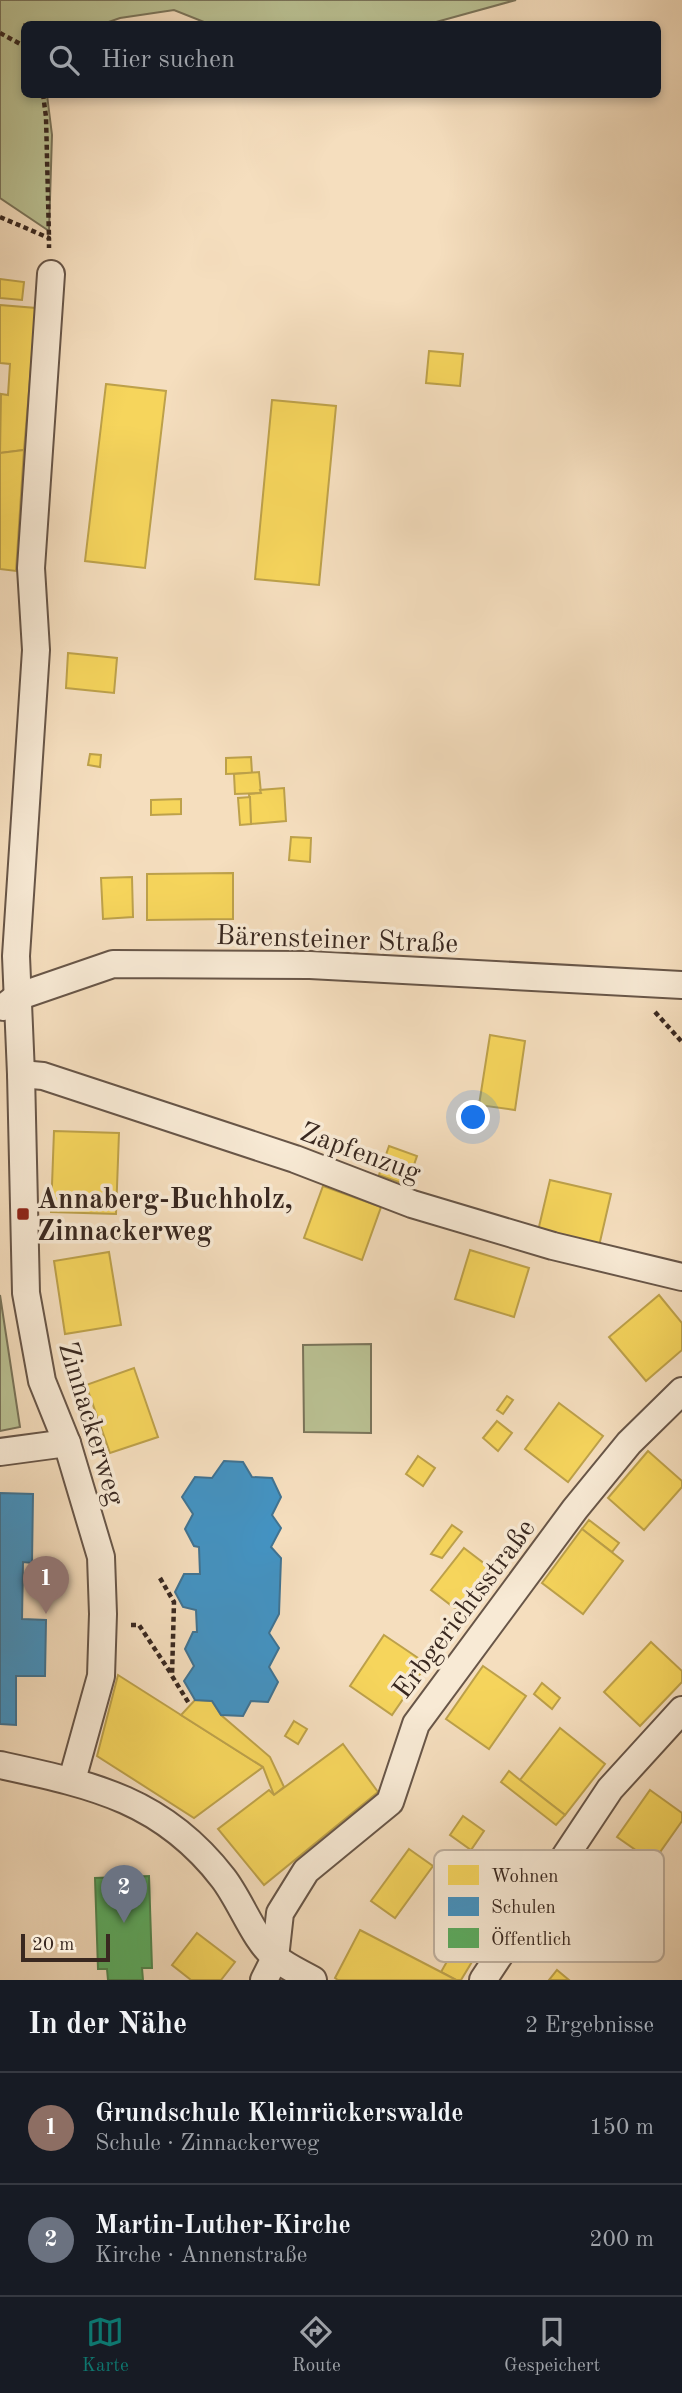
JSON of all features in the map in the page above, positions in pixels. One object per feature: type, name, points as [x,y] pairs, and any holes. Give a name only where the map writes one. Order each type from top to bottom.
[{"type":"street","name":"Zinnackerweg","points":[[51,274],[31,568],[36,650],[16,956],[8,1003],[21,1074],[26,1293],[43,1381],[67,1443],[101,1556],[101,1676],[72,1780]]},
{"type":"street","name":"Bärensteiner Straße","points":[[8,1003],[113,964],[310,965],[682,985]]},
{"type":"street","name":"Zapfenzug","points":[[21,1074],[43,1076],[70,1084],[295,1159],[412,1204],[553,1246],[682,1278]]},
{"type":"street","name":"Erbgerichtsstraße","points":[[270,1969],[280,1913],[306,1871],[390,1802],[416,1724],[575,1509],[629,1443],[682,1391]]},
{"type":"street","points":[[0,1452],[67,1443]]},
{"type":"street","points":[[569,1850],[610,1788],[682,1710]]},
{"type":"street","points":[[0,1765],[72,1780],[128,1800],[173,1826],[223,1878],[270,1969],[313,1980]]},
{"type":"street","points":[[483,1980],[495,1962]]},
{"type":"path","points":[[0,33],[21,44]]},
{"type":"path","points":[[44,98],[51,274]]},
{"type":"path","points":[[0,217],[48,238]]},
{"type":"path","points":[[160,1578],[174,1602],[172,1676]]},
{"type":"path","points":[[144,1632],[190,1705]]},
{"type":"green space","points":[[0,0],[516,0],[440,21],[202,21],[174,10],[112,21],[21,21],[21,98],[47,98],[52,135],[49,231],[0,198]]},
{"type":"green space","points":[[0,1295],[20,1427],[0,1431]]},
{"type":"green space","points":[[371,1344],[371,1433],[304,1432],[303,1345]]},
{"type":"building: Wohnen","points":[[0,279],[24,282],[22,300],[0,298]]},
{"type":"building: Wohnen","points":[[0,305],[36,308],[24,450],[0,453],[1,394],[8,395],[10,364],[0,363]]},
{"type":"building: Wohnen","points":[[429,351],[463,354],[460,386],[426,383]]},
{"type":"building: Wohnen","points":[[106,384],[166,391],[145,568],[85,561]]},
{"type":"building: Wohnen","points":[[272,400],[336,406],[319,585],[255,579]]},
{"type":"building: Wohnen","points":[[24,450],[16,571],[0,569],[0,453]]},
{"type":"building: Wohnen","points":[[68,653],[117,658],[114,693],[66,688]]},
{"type":"building: Wohnen","points":[[90,754],[101,755],[100,767],[88,765]]},
{"type":"building: Wohnen","points":[[251,757],[252,773],[226,774],[226,758]]},
{"type":"building: Wohnen","points":[[259,772],[261,793],[235,794],[234,774]]},
{"type":"building: Wohnen","points":[[284,788],[286,821],[251,824],[249,794]]},
{"type":"building: Wohnen","points":[[250,797],[251,824],[240,825],[238,798]]},
{"type":"building: Wohnen","points":[[181,799],[181,814],[151,815],[151,800]]},
{"type":"building: Wohnen","points":[[291,837],[311,838],[310,862],[289,860]]},
{"type":"building: Wohnen","points":[[233,873],[233,919],[147,920],[147,874]]},
{"type":"building: Wohnen","points":[[132,877],[133,917],[103,919],[101,878]]},
{"type":"building: Wohnen","points":[[490,1035],[525,1041],[515,1110],[479,1105]]},
{"type":"building: Wohnen","points":[[54,1131],[119,1133],[116,1214],[51,1212]]},
{"type":"building: Wohnen","points":[[389,1146],[417,1156],[407,1185],[379,1175]]},
{"type":"building: Wohnen","points":[[550,1180],[611,1194],[599,1246],[538,1231]]},
{"type":"building: Wohnen","points":[[323,1186],[381,1207],[362,1260],[304,1238]]},
{"type":"building: Wohnen","points":[[470,1250],[529,1268],[514,1317],[455,1299]]},
{"type":"building: Wohnen","points":[[109,1252],[121,1325],[65,1334],[54,1261]]},
{"type":"building: Wohnen","points":[[659,1295],[682,1323],[682,1350],[646,1381],[609,1337]]},
{"type":"building: Wohnen","points":[[134,1368],[158,1437],[110,1453],[86,1385]]},
{"type":"building: Wohnen","points":[[507,1396],[513,1400],[503,1414],[497,1410]]},
{"type":"building: Wohnen","points":[[559,1403],[603,1436],[568,1482],[525,1449]]},
{"type":"building: Wohnen","points":[[497,1421],[512,1433],[498,1451],[483,1438]]},
{"type":"building: Wohnen","points":[[648,1451],[682,1481],[682,1487],[644,1530],[608,1498]]},
{"type":"building: Wohnen","points":[[418,1456],[435,1468],[423,1486],[406,1474]]},
{"type":"building: Wohnen","points":[[589,1520],[619,1543],[612,1552],[582,1529]]},
{"type":"building: Wohnen","points":[[452,1525],[462,1532],[442,1558],[431,1554]]},
{"type":"building: Wohnen","points":[[582,1529],[623,1561],[583,1614],[542,1583]]},
{"type":"building: Wohnen","points":[[464,1548],[498,1574],[465,1616],[431,1590]]},
{"type":"building: Wohnen","points":[[384,1635],[427,1664],[392,1715],[350,1686]]},
{"type":"building: Wohnen","points":[[651,1642],[682,1671],[682,1682],[640,1726],[604,1692]]},
{"type":"building: Wohnen","points":[[483,1666],[526,1696],[489,1749],[446,1719]]},
{"type":"building: Wohnen","points":[[118,1675],[263,1767],[194,1818],[97,1756]]},
{"type":"building: Wohnen","points":[[542,1683],[560,1698],[552,1709],[534,1694]]},
{"type":"building: Wohnen","points":[[195,1700],[212,1701],[221,1715],[270,1757],[284,1787],[274,1795],[263,1767],[181,1715]]},
{"type":"building: Wohnen","points":[[294,1721],[307,1729],[298,1744],[285,1736]]},
{"type":"building: Wohnen","points":[[560,1728],[605,1764],[565,1815],[520,1780]]},
{"type":"building: Wohnen","points":[[343,1744],[378,1792],[264,1885],[218,1829],[269,1790],[274,1795]]},
{"type":"building: Wohnen","points":[[509,1771],[565,1815],[556,1825],[501,1782]]},
{"type":"building: Wohnen","points":[[650,1790],[682,1813],[682,1821],[661,1850],[636,1850],[617,1837]]},
{"type":"building: Wohnen","points":[[463,1816],[484,1831],[471,1850],[450,1835]]},
{"type":"building: Wohnen","points":[[409,1849],[433,1866],[395,1918],[371,1901]]},
{"type":"building: Wohnen","points":[[360,1930],[456,1980],[338,1980],[335,1978]]},
{"type":"building: Wohnen","points":[[197,1933],[235,1962],[221,1980],[191,1980],[172,1965]]},
{"type":"building: Wohnen","points":[[447,1962],[472,1962],[461,1980],[441,1972]]},
{"type":"building: Wohnen","points":[[557,1970],[569,1980],[549,1980]]},
{"type":"building: Schulen","points":[[224,1461],[243,1462],[252,1477],[272,1478],[281,1497],[272,1515],[281,1528],[271,1547],[281,1558],[279,1614],[269,1633],[279,1648],[269,1667],[278,1682],[268,1702],[251,1701],[243,1716],[221,1715],[212,1701],[195,1700],[184,1681],[194,1666],[185,1649],[193,1632],[197,1632],[196,1610],[183,1607],[175,1592],[184,1574],[200,1574],[199,1547],[194,1546],[185,1529],[193,1514],[182,1497],[195,1477],[212,1478]]},
{"type":"building: Schulen","points":[[0,1493],[33,1494],[32,1563],[23,1562],[22,1619],[46,1620],[45,1676],[16,1676],[16,1725],[0,1724]]},
{"type":"building: Öffentlich","points":[[149,1876],[152,1968],[142,1968],[143,1980],[108,1980],[107,1969],[98,1969],[95,1878]]},
{"type":"place","name":"Annaberg-Buchholz, Zinnackerweg","points":[[23,1214]]},
{"type":"place","name":"Grundschule Kleinrückerswalde","points":[[46,1614]]},
{"type":"place","name":"Martin-Luther-Kirche","points":[[124,1923]]}]
